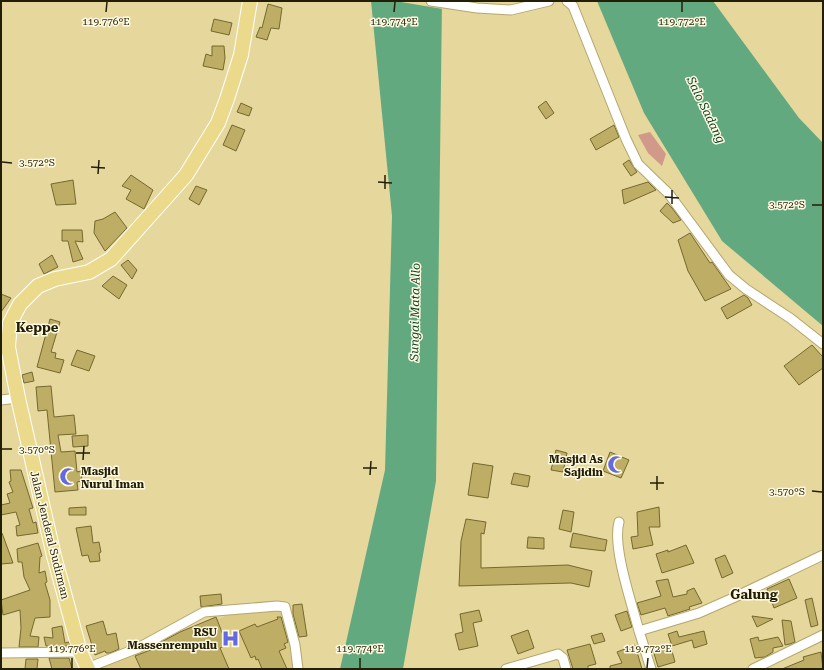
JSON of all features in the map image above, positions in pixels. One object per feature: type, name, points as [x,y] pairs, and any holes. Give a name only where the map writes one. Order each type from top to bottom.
[{"type":"highway","name":"Jalan Jenderal Sudirman","points":[[88,668],[80,652],[54,556],[18,398],[8,347],[9,331],[14,314],[20,304],[38,286],[55,279],[89,272],[112,259],[186,175],[218,123],[241,55],[250,1]]},
{"type":"street","points":[[431,1],[477,8],[510,10],[549,1]]},
{"type":"street","points":[[567,1],[573,6],[626,139],[638,164],[669,194],[729,275],[746,289],[790,318],[823,344]]},
{"type":"street","points":[[1,400],[18,398]]},
{"type":"street","points":[[618,522],[616,532],[618,549],[639,631],[651,669]]},
{"type":"street","points":[[639,631],[699,613],[823,555]]},
{"type":"street","points":[[88,668],[138,648],[204,612],[277,606],[285,608],[295,645],[298,669]]},
{"type":"street","points":[[753,669],[823,634]]},
{"type":"street","points":[[1,653],[80,652]]},
{"type":"street","points":[[506,669],[558,654],[563,658],[566,669]]},
{"type":"shaded area","points":[[650,132],[666,154],[662,166],[648,153],[638,135]]},
{"type":"shaded area","name":"RSU Massenrempulu","points":[[283,610],[295,669],[100,669],[99,667],[228,615]]},
{"type":"water","name":"Sungai Mata Allo","points":[[371,1],[442,1],[436,481],[403,669],[340,669],[385,470],[392,216]]},
{"type":"water","name":"Salo Sadang","points":[[597,1],[713,1],[799,118],[823,143],[823,326],[722,241],[644,113]]},
{"type":"pier","points":[[395,1],[444,1],[443,9]]},
{"type":"building","points":[[268,4],[282,8],[279,29],[271,28],[267,40],[256,37],[260,27],[262,28]]},
{"type":"building","points":[[214,19],[232,23],[229,35],[211,31]]},
{"type":"building","points":[[212,46],[224,46],[225,58],[223,70],[203,66],[206,54],[212,56]]},
{"type":"building","points":[[546,101],[554,113],[546,119],[538,107]]},
{"type":"building","points":[[241,103],[252,108],[249,116],[237,112]]},
{"type":"building","points":[[232,125],[245,130],[236,151],[223,145]]},
{"type":"building","points":[[614,125],[619,137],[596,150],[590,139]]},
{"type":"building","points":[[629,160],[637,172],[631,176],[623,164]]},
{"type":"building","points":[[131,175],[153,190],[144,209],[126,199],[131,190],[122,186]]},
{"type":"building","points":[[73,180],[76,204],[56,205],[51,184]]},
{"type":"building","points":[[648,182],[656,190],[624,204],[622,190]]},
{"type":"building","points":[[196,186],[207,190],[199,205],[189,199]]},
{"type":"building","points":[[667,203],[681,220],[673,223],[660,211]]},
{"type":"building","points":[[115,212],[127,228],[105,251],[94,233],[95,221],[103,219]]},
{"type":"building","points":[[62,230],[82,230],[83,242],[75,241],[83,259],[73,262],[68,241],[62,241]]},
{"type":"building","points":[[690,233],[710,263],[712,262],[731,289],[705,301],[688,271],[678,240]]},
{"type":"building","points":[[52,255],[58,267],[44,274],[39,264]]},
{"type":"building","points":[[128,260],[137,270],[132,279],[121,265]]},
{"type":"building","points":[[113,276],[127,285],[119,299],[102,286]]},
{"type":"building","points":[[1,294],[11,298],[1,312]]},
{"type":"building","points":[[744,295],[748,298],[752,305],[727,319],[721,308]]},
{"type":"building","points":[[50,319],[60,322],[51,352],[56,353],[55,358],[64,360],[60,373],[37,367]]},
{"type":"building","points":[[812,345],[823,357],[823,368],[799,385],[784,366]]},
{"type":"building","points":[[77,350],[95,356],[89,371],[71,365]]},
{"type":"building","points":[[32,372],[34,381],[24,383],[22,375]]},
{"type":"building","points":[[51,386],[54,417],[74,415],[76,434],[58,435],[61,452],[75,451],[77,472],[81,471],[82,481],[77,482],[78,490],[55,492],[47,410],[38,411],[36,387]]},
{"type":"building","points":[[88,435],[88,446],[73,447],[72,436]]},
{"type":"building","points":[[556,450],[567,453],[563,472],[551,470]]},
{"type":"building","name":"Masjid As Sajidin","points":[[610,452],[629,460],[621,478],[603,471]]},
{"type":"building","points":[[473,463],[493,466],[488,498],[468,495]]},
{"type":"building","points":[[10,470],[21,470],[33,508],[29,509],[33,523],[36,522],[38,533],[17,536],[16,526],[20,525],[16,512],[1,515],[1,505],[10,503],[7,494],[13,492],[9,482],[11,481]]},
{"type":"building","points":[[514,473],[530,476],[528,487],[511,484]]},
{"type":"building","points":[[86,507],[86,515],[69,515],[69,508]]},
{"type":"building","points":[[659,507],[660,527],[649,527],[653,545],[633,549],[631,537],[638,536],[637,512]]},
{"type":"building","points":[[563,510],[574,512],[571,532],[559,529]]},
{"type":"building","points":[[466,519],[486,522],[484,534],[481,533],[481,568],[568,565],[592,571],[589,587],[571,583],[459,586],[461,541]]},
{"type":"building","points":[[91,526],[93,543],[99,542],[101,552],[99,553],[100,561],[90,562],[88,555],[82,556],[76,528]]},
{"type":"building","points":[[2,533],[13,563],[1,564]]},
{"type":"building","points":[[573,533],[607,540],[605,551],[570,547]]},
{"type":"building","points":[[528,537],[544,538],[544,549],[527,548]]},
{"type":"building","points":[[38,543],[42,556],[40,557],[39,573],[45,571],[47,582],[45,583],[50,600],[50,617],[35,618],[30,636],[39,637],[38,647],[19,647],[21,628],[20,610],[3,615],[1,600],[30,590],[24,577],[22,562],[18,562],[17,549]]},
{"type":"building","points":[[686,545],[694,563],[662,573],[656,554],[668,550],[668,552]]},
{"type":"building","points":[[725,555],[733,573],[722,578],[715,559]]},
{"type":"building","points":[[668,579],[673,597],[687,594],[687,591],[694,588],[702,603],[689,607],[690,609],[668,616],[665,608],[641,615],[637,603],[661,596],[656,581]]},
{"type":"building","points":[[789,579],[797,598],[774,608],[767,589]]},
{"type":"building","points":[[221,594],[222,604],[201,607],[200,596]]},
{"type":"building","points":[[812,598],[818,625],[811,627],[805,600]]},
{"type":"building","points":[[302,604],[307,636],[299,637],[293,614],[293,605]]},
{"type":"building","points":[[479,610],[482,621],[473,623],[478,646],[459,650],[455,634],[463,632],[460,614]]},
{"type":"building","points":[[627,611],[632,627],[621,631],[615,615]]},
{"type":"building","points":[[752,616],[773,619],[757,627]]},
{"type":"building","points":[[216,617],[227,645],[220,648],[229,669],[141,669],[135,656],[153,649],[152,647],[180,632]]},
{"type":"building","points":[[277,617],[281,617],[288,642],[284,644],[286,648],[279,651],[287,669],[262,669],[258,659],[256,660],[255,656],[251,658],[239,631],[255,624],[257,627],[278,619]]},
{"type":"building","points":[[782,620],[791,621],[795,642],[785,645]]},
{"type":"building","points":[[103,621],[107,635],[116,633],[119,649],[110,653],[106,653],[105,651],[95,655],[86,626]]},
{"type":"building","points":[[62,626],[65,643],[69,642],[70,646],[46,646],[44,637],[53,638],[52,628]]},
{"type":"building","points":[[528,630],[534,648],[518,654],[511,636]]},
{"type":"building","points":[[677,631],[679,637],[704,631],[707,644],[694,648],[692,640],[672,646],[668,634]]},
{"type":"building","points":[[602,633],[605,641],[594,644],[591,636]]},
{"type":"building","points":[[758,637],[759,641],[778,637],[783,646],[773,648],[773,652],[765,657],[755,658],[750,639]]},
{"type":"building","points":[[590,644],[596,664],[588,666],[588,669],[573,669],[567,650]]},
{"type":"building","points":[[670,644],[675,662],[658,667],[653,650]]},
{"type":"building","points":[[635,645],[642,669],[610,669],[610,666],[622,663],[617,652]]},
{"type":"building","points":[[821,652],[823,669],[782,669],[804,660],[803,657]]},
{"type":"building","points":[[49,658],[69,658],[72,669],[52,669]]},
{"type":"building","points":[[26,659],[38,659],[37,669],[25,669]]},
{"type":"place","name":"Masjid As Sajidin","points":[[616,465]]},
{"type":"place","name":"Masjid Nurul Iman","points":[[68,477]]},
{"type":"place","name":"RSU Massenrempulu","points":[[230,638]]},
{"type":"district","name":"Keppe","points":[[37,327]]},
{"type":"district","name":"Galung","points":[[754,594]]}]
